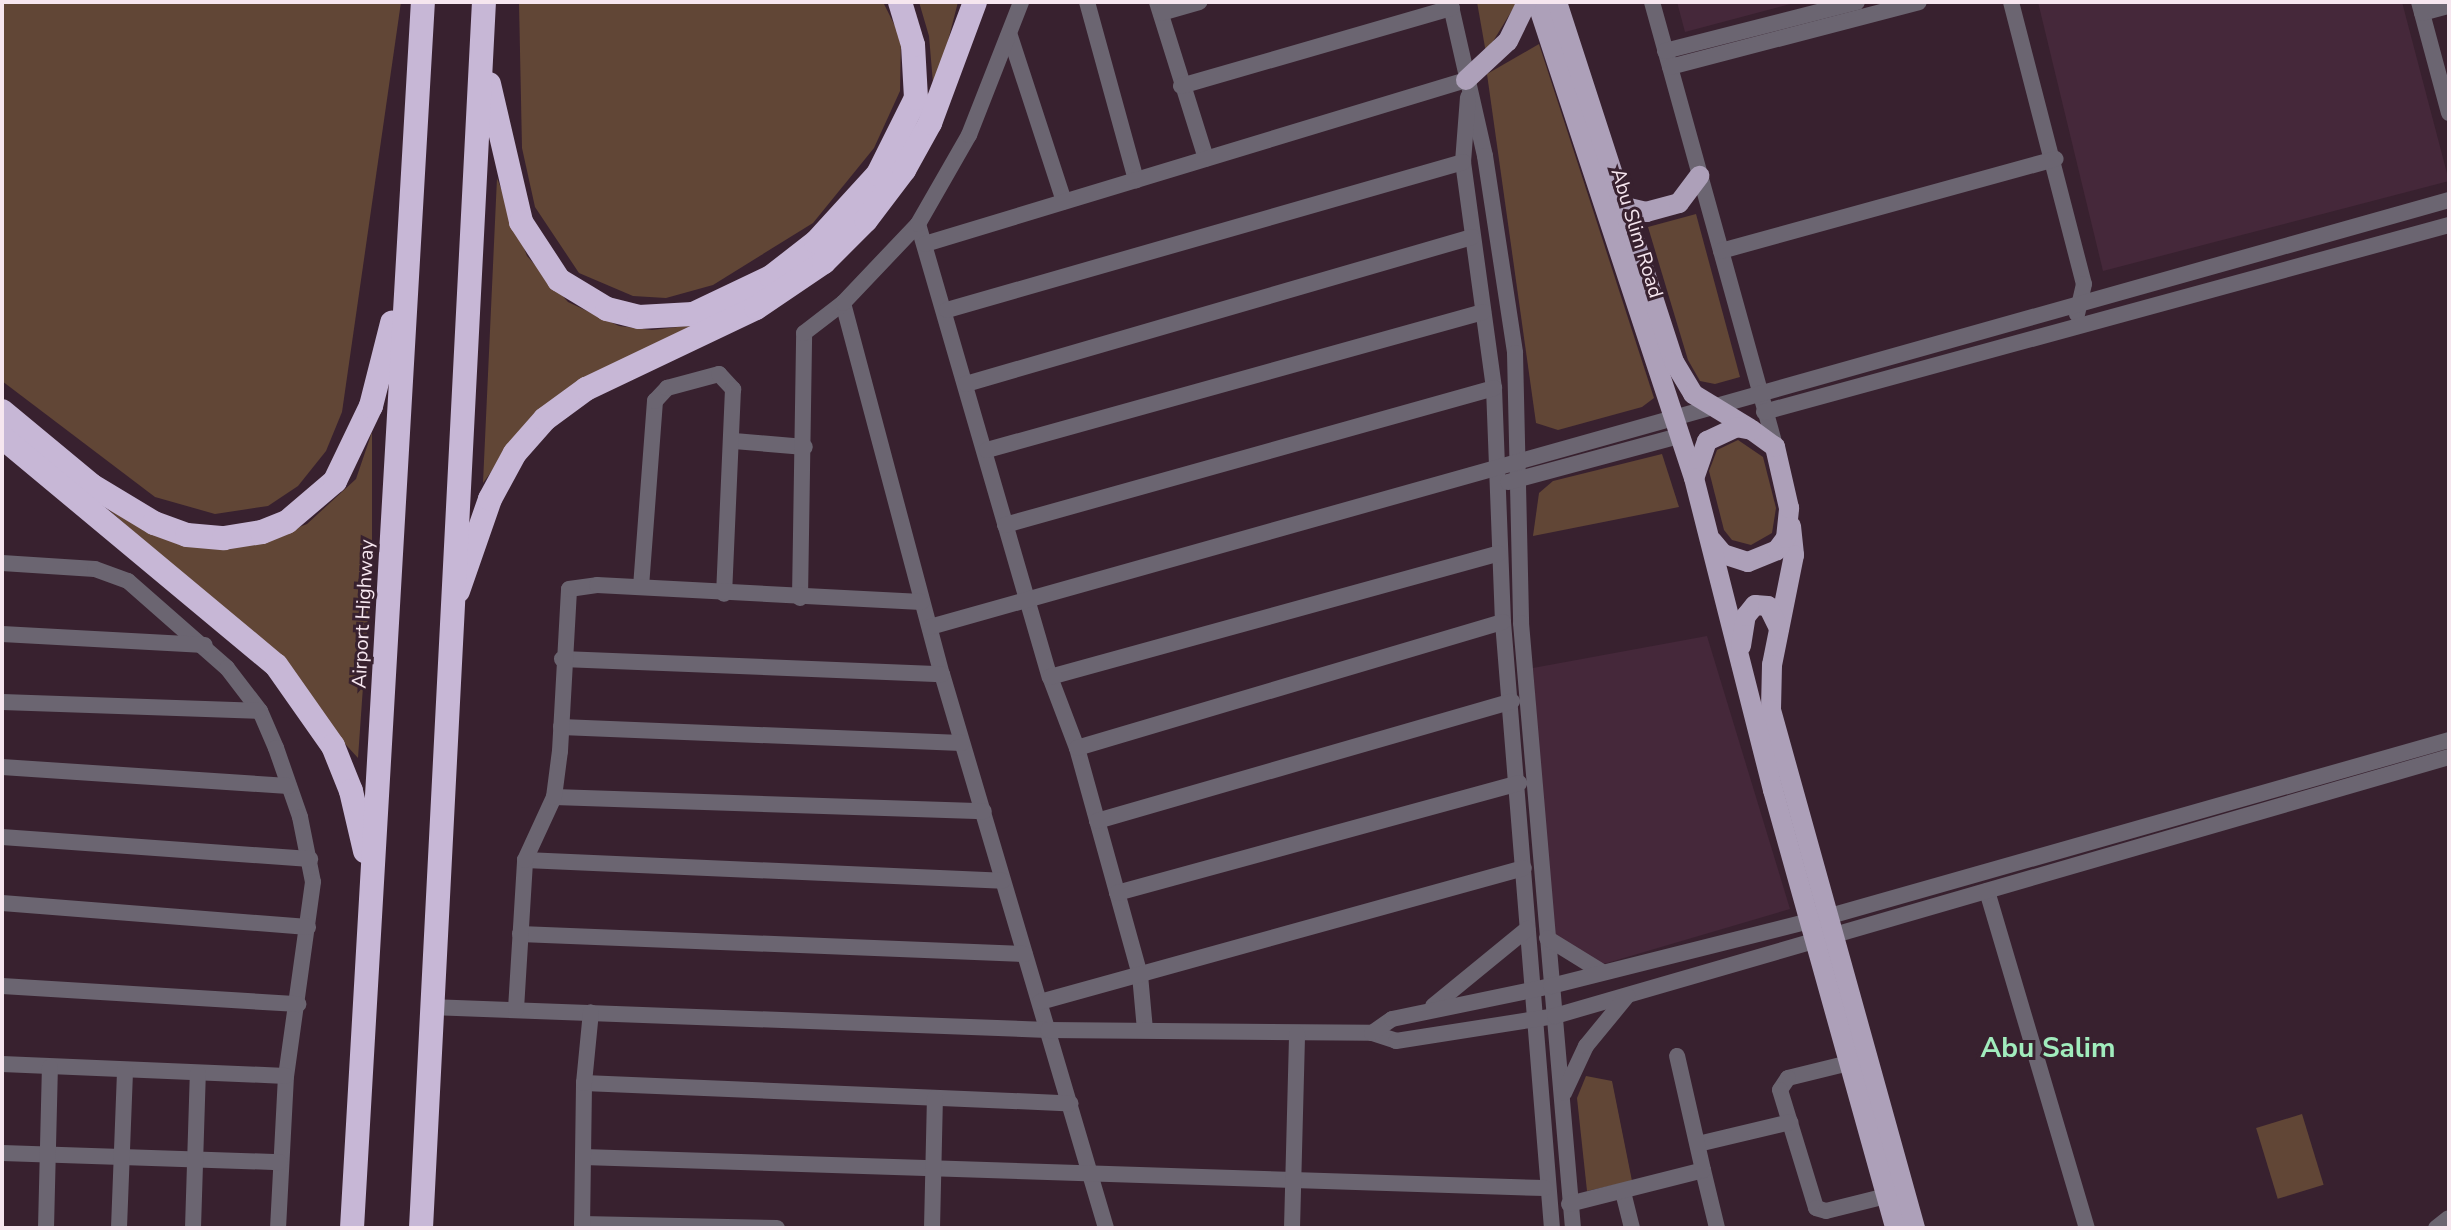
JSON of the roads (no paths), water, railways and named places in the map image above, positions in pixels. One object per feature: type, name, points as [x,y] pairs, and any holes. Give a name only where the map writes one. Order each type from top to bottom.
[{"type":"highway","name":"Airport Highway","points":[[352,1228],[423,2]]},
{"type":"highway","points":[[421,1228],[448,620],[484,2]]},
{"type":"highway","points":[[482,47],[512,193],[536,252],[559,280],[607,309],[639,317],[674,317],[729,300],[771,277],[816,242],[878,174],[916,98],[913,45],[900,2]]},
{"type":"highway","points":[[448,620],[490,499],[530,434],[586,389],[756,308],[824,262],[866,220],[904,170],[940,100],[975,2]]},
{"type":"highway","points":[[2,411],[91,485],[154,523],[212,537],[262,532],[317,500],[357,445],[405,274]]},
{"type":"highway","points":[[2,437],[235,630],[307,703],[351,791],[372,891]]},
{"type":"main road","points":[[1467,89],[1508,41],[1527,2]]},
{"type":"main road","name":"Abu Slim Road","points":[[1537,2],[1670,415],[1694,478]]},
{"type":"main road","name":"Abu Slim Road","points":[[1557,2],[1674,362],[1693,394],[1752,430]]},
{"type":"main road","points":[[1625,207],[1662,210],[1692,192],[1699,176]]},
{"type":"main road","points":[[1895,1228],[1849,1063],[1822,928],[1771,710],[1779,629],[1794,555],[1790,523],[1775,447],[1752,430],[1737,427],[1707,441],[1694,478],[1739,656],[1822,928],[1915,1228]]},
{"type":"main road","points":[[1712,541],[1736,560],[1762,559],[1777,550],[1790,523]]},
{"type":"main road","points":[[1739,656],[1746,616],[1755,605],[1768,606],[1779,629]]},
{"type":"street","points":[[800,598],[805,447],[804,333],[843,303],[918,224],[969,135],[1021,2]]},
{"type":"street","points":[[1087,2],[1136,180]]},
{"type":"street","points":[[1199,2],[1159,8],[1206,158]]},
{"type":"street","points":[[1652,2],[1775,447]]},
{"type":"street","points":[[1668,59],[1857,2]]},
{"type":"street","points":[[1668,59],[1919,2]]},
{"type":"street","points":[[2011,2],[2056,159],[2084,284],[2080,307],[2070,330]]},
{"type":"street","points":[[1181,86],[1451,5],[1467,89],[1485,156],[1515,353],[1521,623],[1573,1228]]},
{"type":"street","points":[[2449,6],[2421,8],[2449,113]]},
{"type":"street","points":[[1010,36],[1064,201]]},
{"type":"street","points":[[925,244],[1206,158],[1467,89]]},
{"type":"street","points":[[1467,89],[1463,162],[1494,388],[1498,554],[1519,783],[1545,1188],[1552,1228]]},
{"type":"street","points":[[1721,251],[2056,159]]},
{"type":"street","points":[[947,310],[1463,162]]},
{"type":"street","points":[[930,627],[1027,597],[1475,476],[1517,458],[2080,307],[2449,200]]},
{"type":"street","points":[[918,224],[947,310],[1050,677],[1077,748],[1140,975],[1145,1030]]},
{"type":"street","points":[[1764,412],[2449,225]]},
{"type":"street","points":[[966,384],[1472,237]]},
{"type":"street","points":[[2277,248],[2282,271]]},
{"type":"street","points":[[843,303],[942,674],[1106,1228]]},
{"type":"street","points":[[987,450],[1483,312]]},
{"type":"street","points":[[641,587],[655,401],[667,388],[725,376],[733,389],[734,441],[724,594]]},
{"type":"street","points":[[1005,525],[1494,388]]},
{"type":"street","points":[[1475,476],[1496,483],[1517,480],[1678,436]]},
{"type":"street","points":[[734,441],[805,447]]},
{"type":"street","points":[[1050,677],[1498,554]]},
{"type":"street","points":[[2,563],[114,574],[205,645],[260,711],[288,786],[310,859],[313,907],[286,1076],[278,1228]]},
{"type":"street","points":[[516,1009],[525,860],[554,797],[569,589],[641,587],[724,594],[922,602]]},
{"type":"street","points":[[1077,748],[1503,622]]},
{"type":"street","points":[[2,634],[205,645]]},
{"type":"street","points":[[562,659],[942,674]]},
{"type":"street","points":[[1097,821],[1512,701]]},
{"type":"street","points":[[2,702],[260,711]]},
{"type":"street","points":[[561,727],[962,743]]},
{"type":"street","points":[[1372,1033],[1392,1019],[1426,1011],[1987,891],[2386,767],[2449,740]]},
{"type":"street","points":[[430,1007],[1048,1030],[1372,1033],[1396,1041],[1555,1016],[1822,928],[2386,767],[2449,757]]},
{"type":"street","points":[[2,767],[288,786]]},
{"type":"street","points":[[1117,893],[1519,783]]},
{"type":"street","points":[[554,797],[984,811]]},
{"type":"street","points":[[2,837],[310,859]]},
{"type":"street","points":[[525,860],[1003,881]]},
{"type":"street","points":[[1040,1002],[1524,868]]},
{"type":"street","points":[[1987,891],[2087,1228]]},
{"type":"street","points":[[2,903],[308,927]]},
{"type":"street","points":[[1426,1011],[1469,982],[1527,929]]},
{"type":"street","points":[[520,934],[1025,954]]},
{"type":"street","points":[[1547,938],[1602,972]]},
{"type":"street","points":[[2,986],[298,1004]]},
{"type":"street","points":[[1562,1098],[1586,1046],[1631,993]]},
{"type":"street","points":[[591,1012],[584,1083],[582,1226],[777,1228]]},
{"type":"street","points":[[1292,1228],[1297,1034]]},
{"type":"street","points":[[1677,1056],[1717,1228]]},
{"type":"street","points":[[1849,1063],[1782,1082],[1790,1122],[1816,1208],[1826,1211],[1886,1196]]},
{"type":"street","points":[[2,1064],[286,1076]]},
{"type":"street","points":[[46,1228],[50,1067]]},
{"type":"street","points":[[119,1228],[125,1070]]},
{"type":"street","points":[[193,1228],[198,1073]]},
{"type":"street","points":[[584,1083],[1071,1103]]},
{"type":"street","points":[[932,1228],[931,1166],[935,1098]]},
{"type":"street","points":[[1698,1144],[1790,1122]]},
{"type":"street","points":[[2,1153],[280,1162]]},
{"type":"street","points":[[583,1157],[1545,1188]]},
{"type":"street","points":[[1569,1204],[1703,1170]]},
{"type":"street","points":[[1623,1192],[1632,1228]]},
{"type":"street","points":[[2436,1228],[2449,1218]]},
{"type":"district","name":"Abu Salim","points":[[2048,1048]]}]
